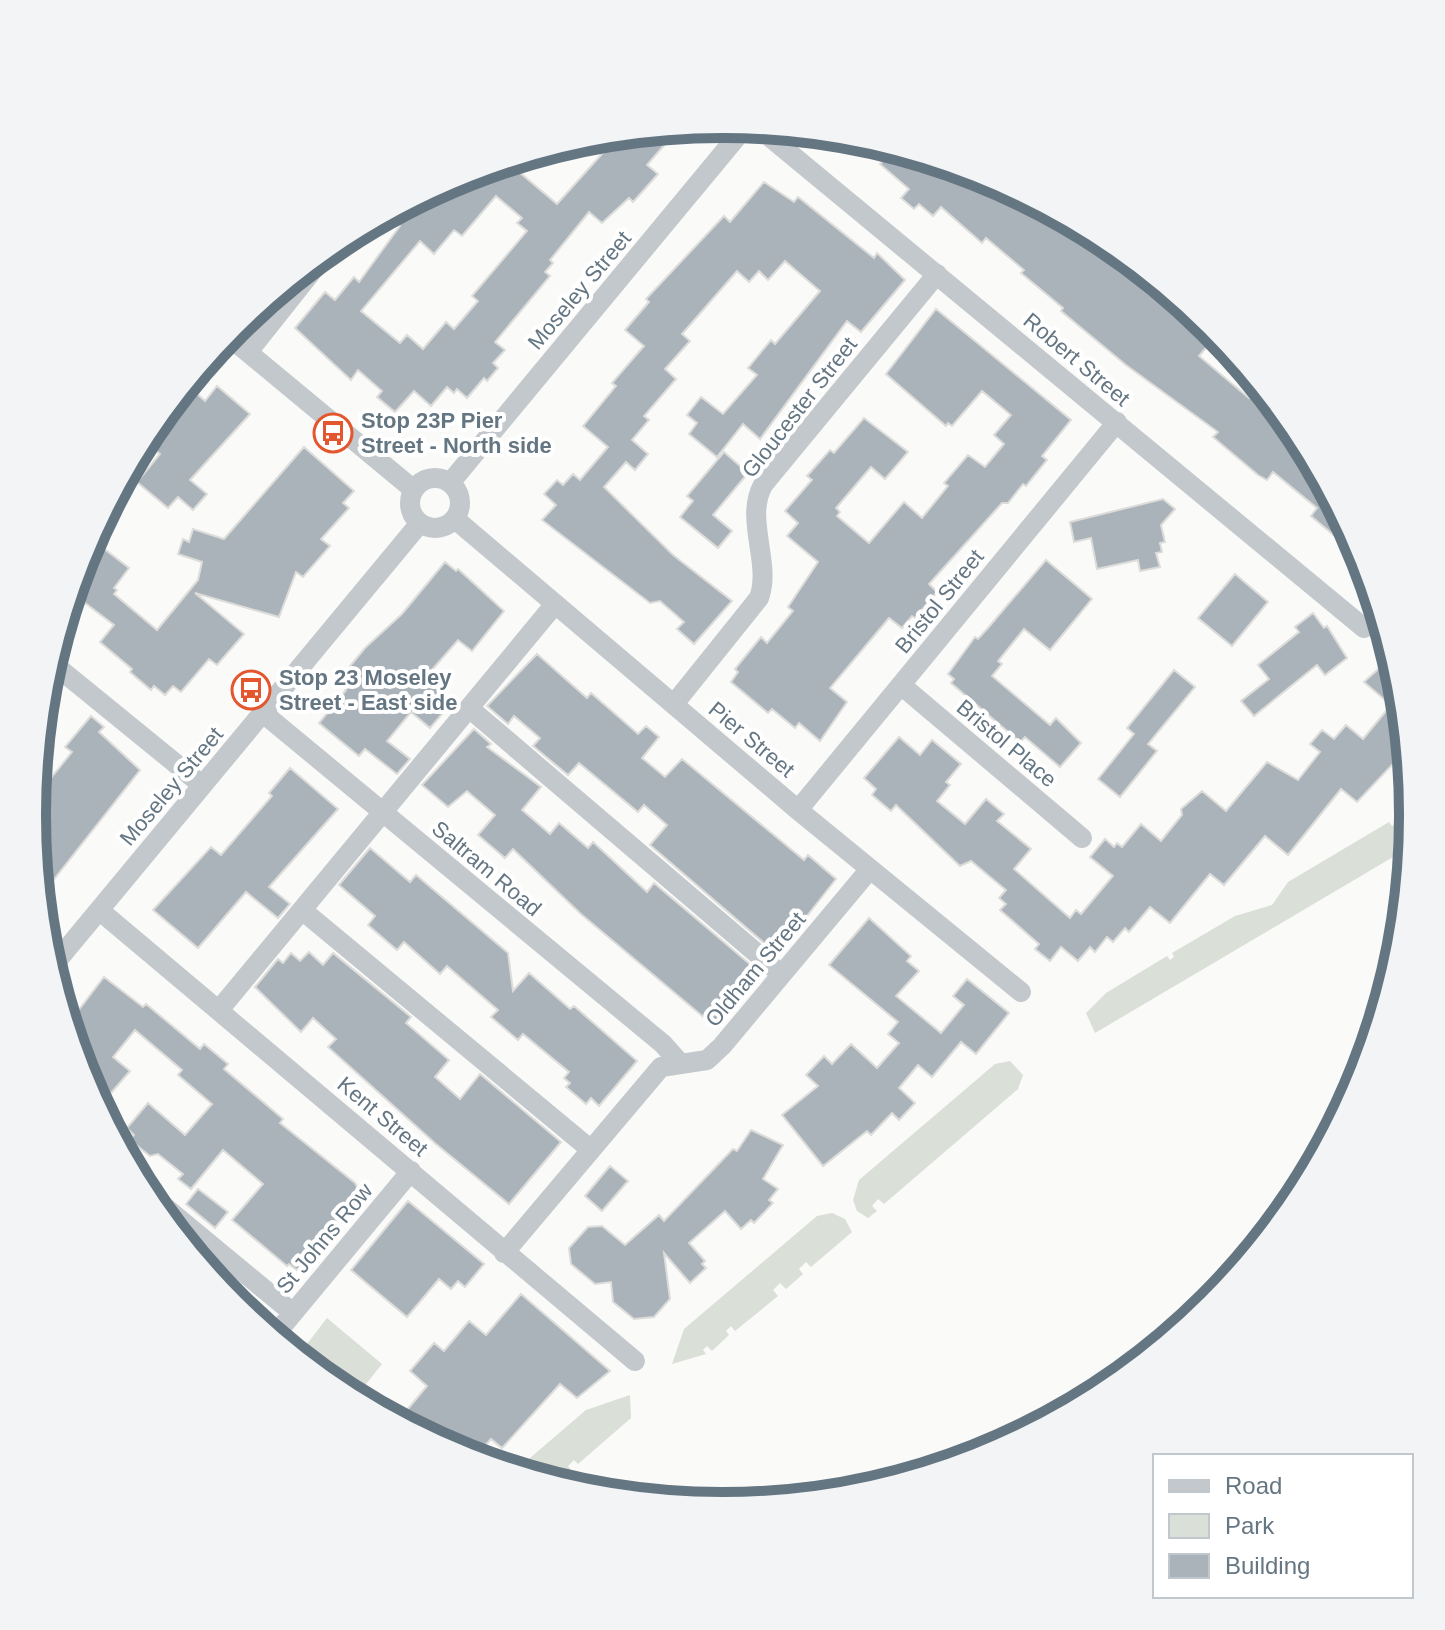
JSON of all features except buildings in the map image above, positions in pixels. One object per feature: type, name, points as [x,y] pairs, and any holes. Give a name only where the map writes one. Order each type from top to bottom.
[{"type":"street","name":"Moseley Street","points":[[450,483],[735,139]]},
{"type":"street","name":"Robert Street","points":[[774,141],[1364,628]]},
{"type":"street","name":"Gloucester Street","points":[[674,704],[759,598],[764,583],[757,503],[763,485],[937,274]]},
{"type":"street","points":[[248,352],[299,287]]},
{"type":"street","points":[[238,344],[414,490]]},
{"type":"street","name":"Bristol Street","points":[[798,810],[1117,422]]},
{"type":"street","points":[[427,480],[450,483],[459,497],[455,519],[442,528],[420,523],[411,511],[414,490],[427,480]]},
{"type":"street","name":"Pier Street","points":[[455,519],[798,810],[1021,992]]},
{"type":"street","name":"Moseley Street","points":[[61,956],[420,523]]},
{"type":"street","points":[[219,1010],[555,604]]},
{"type":"street","points":[[62,671],[202,785]]},
{"type":"street","name":"Bristol Place","points":[[901,685],[1082,838]]},
{"type":"street","points":[[469,708],[781,974]]},
{"type":"street","name":"Saltram Road","points":[[263,713],[663,1044],[679,1062]]},
{"type":"street","name":"Oldham Street","points":[[504,1253],[661,1067],[707,1060],[870,869]]},
{"type":"street","name":"Kent Street","points":[[99,910],[635,1361]]},
{"type":"street","points":[[302,910],[590,1149]]},
{"type":"street","name":"St Johns Row","points":[[281,1328],[411,1171]]},
{"type":"street","points":[[182,1221],[293,1313]]},
{"type":"green space","points":[[1399,816],[1398,854],[1095,1033],[1086,1013],[1106,993],[1167,956],[1170,960],[1174,957],[1172,953],[1235,916],[1272,905],[1288,882],[1389,822],[1392,826],[1396,823],[1394,819]]},
{"type":"green space","points":[[1010,1061],[1023,1075],[1018,1089],[884,1204],[878,1199],[872,1206],[877,1211],[868,1218],[857,1211],[853,1200],[859,1180],[995,1064]]},
{"type":"green space","points":[[832,1213],[845,1219],[852,1232],[811,1267],[806,1262],[799,1269],[803,1274],[786,1289],[780,1283],[773,1290],[778,1296],[735,1331],[731,1326],[726,1331],[729,1335],[712,1351],[707,1346],[703,1350],[706,1354],[672,1364],[684,1329],[817,1216]]},
{"type":"green space","points":[[327,1318],[382,1364],[363,1388],[307,1344]]},
{"type":"green space","points":[[630,1395],[631,1418],[578,1464],[574,1460],[568,1466],[571,1470],[567,1473],[526,1462],[586,1410]]},
{"type":"place","name":"Stop 23P Pier Street - North side","points":[[333,433]]},
{"type":"place","name":"Stop 23 Moseley Street - East side","points":[[251,690]]}]
